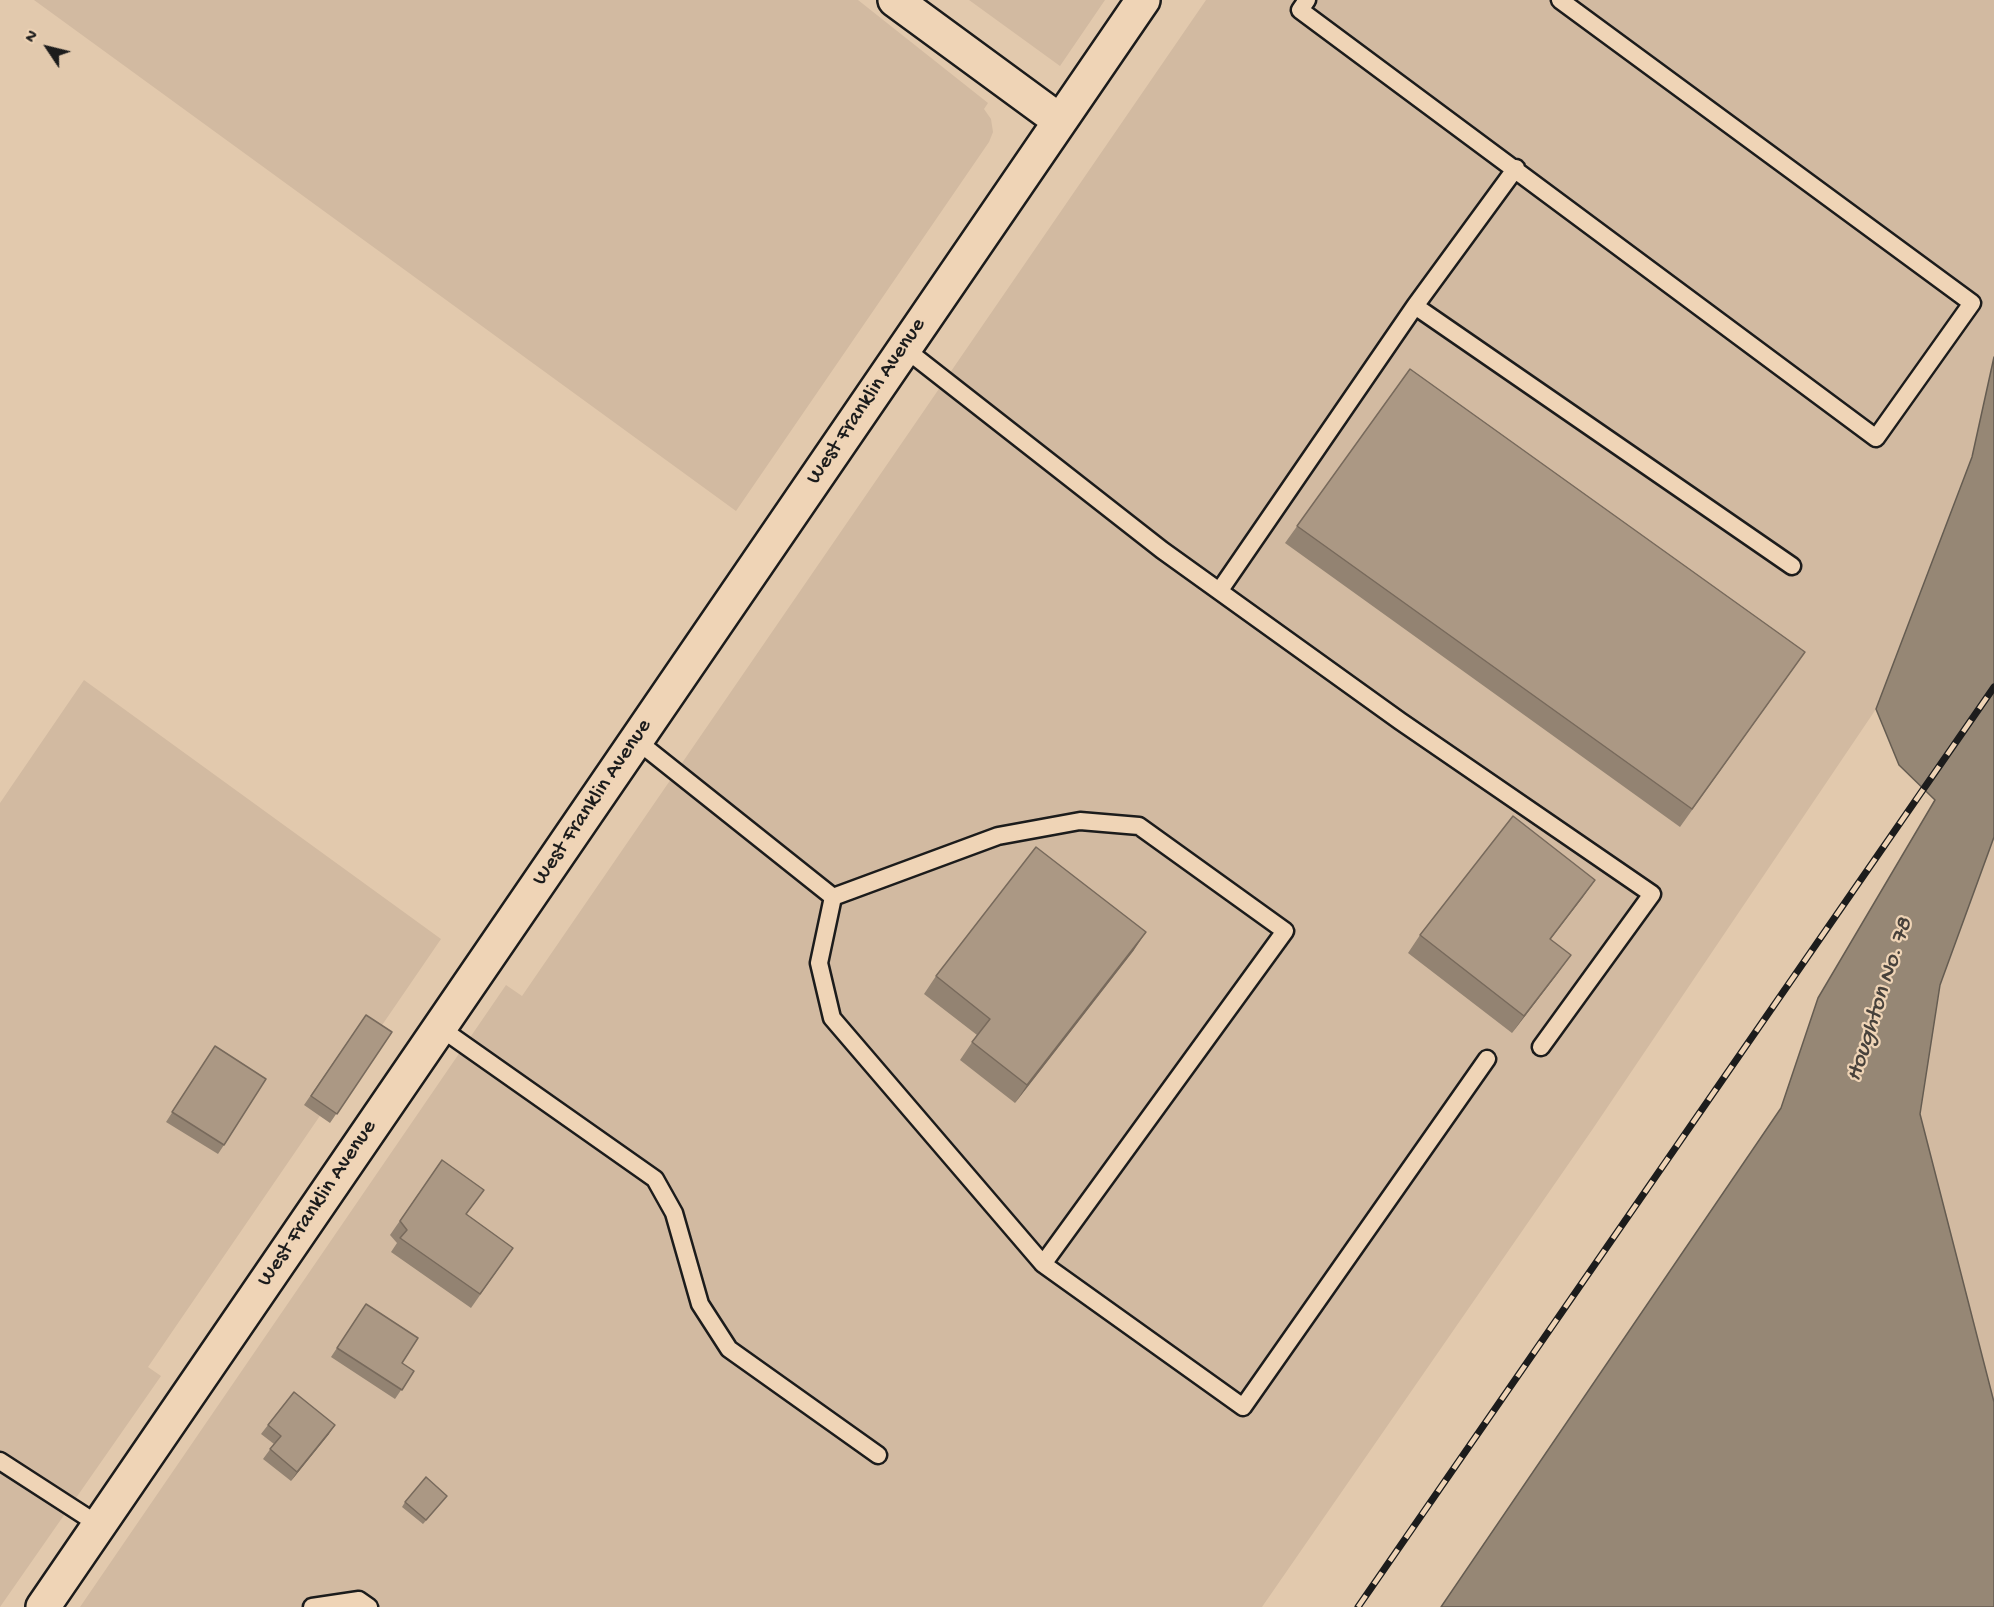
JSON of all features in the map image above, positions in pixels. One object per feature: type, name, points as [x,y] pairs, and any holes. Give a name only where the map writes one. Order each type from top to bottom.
[{"type":"street","points":[[895,0],[1060,121]]},
{"type":"street","name":"West Franklin Avenue","points":[[43,1607],[1143,0]]},
{"type":"lane","points":[[1307,0],[1300,10],[1516,168],[1876,438],[1972,303],[1560,0]]},
{"type":"lane","points":[[1220,590],[1415,306],[1516,168]]},
{"type":"lane","points":[[1415,306],[1792,566]]},
{"type":"lane","points":[[904,348],[1162,550],[1400,721],[1652,894],[1541,1047]]},
{"type":"lane","points":[[636,740],[833,897]]},
{"type":"lane","points":[[833,897],[998,836],[1080,821],[1139,826],[1285,931],[1044,1264]]},
{"type":"lane","points":[[833,897],[819,963],[832,1018],[1044,1264],[1243,1407],[1487,1059]]},
{"type":"lane","points":[[439,1027],[655,1179],[674,1213],[700,1304],[729,1349],[878,1455]]},
{"type":"lane","points":[[0,1461],[99,1525]]},
{"type":"lane","points":[[312,1607],[359,1600],[369,1607]]},
{"type":"shaded area","points":[[34,0],[858,0],[988,103],[984,109],[991,119],[993,132],[989,142],[736,511]]},
{"type":"shaded area","points":[[969,0],[1105,0],[1060,66]]},
{"type":"shaded area","points":[[1206,0],[1994,0],[1994,357],[1972,457],[1876,709],[1592,1130],[1262,1607],[80,1607],[506,985],[522,996]]},
{"type":"shaded area","points":[[84,680],[441,939],[148,1367],[161,1376],[0,1607],[0,803]]},
{"type":"shaded area","points":[[1994,837],[1994,1402],[1920,1114],[1940,985]]},
{"type":"water","name":"Houghton No. 78","points":[[1994,357],[1994,837],[1940,985],[1920,1114],[1994,1402],[1994,1607],[1441,1607],[1781,1108],[1818,998],[1935,800],[1899,765],[1876,709],[1972,457]]},
{"type":"building","points":[[1410,369],[1805,652],[1692,809],[1297,526]]},
{"type":"building","points":[[1513,816],[1595,880],[1550,939],[1571,955],[1524,1016],[1420,935]]},
{"type":"building","points":[[1036,847],[1146,932],[1027,1085],[972,1042],[990,1019],[936,976]]},
{"type":"building","points":[[366,1015],[392,1032],[337,1114],[311,1096]]},
{"type":"building","points":[[215,1046],[266,1079],[224,1145],[172,1112]]},
{"type":"building","points":[[442,1160],[484,1190],[466,1214],[513,1248],[480,1294],[400,1238],[407,1230],[400,1221]]},
{"type":"building","points":[[366,1304],[418,1338],[402,1363],[414,1371],[402,1390],[337,1348]]},
{"type":"building","points":[[294,1392],[335,1425],[297,1472],[270,1449],[281,1436],[268,1425]]},
{"type":"building","points":[[426,1477],[447,1496],[426,1520],[405,1502]]},
{"type":"railway","points":[[1358,1607],[1994,687]]}]
